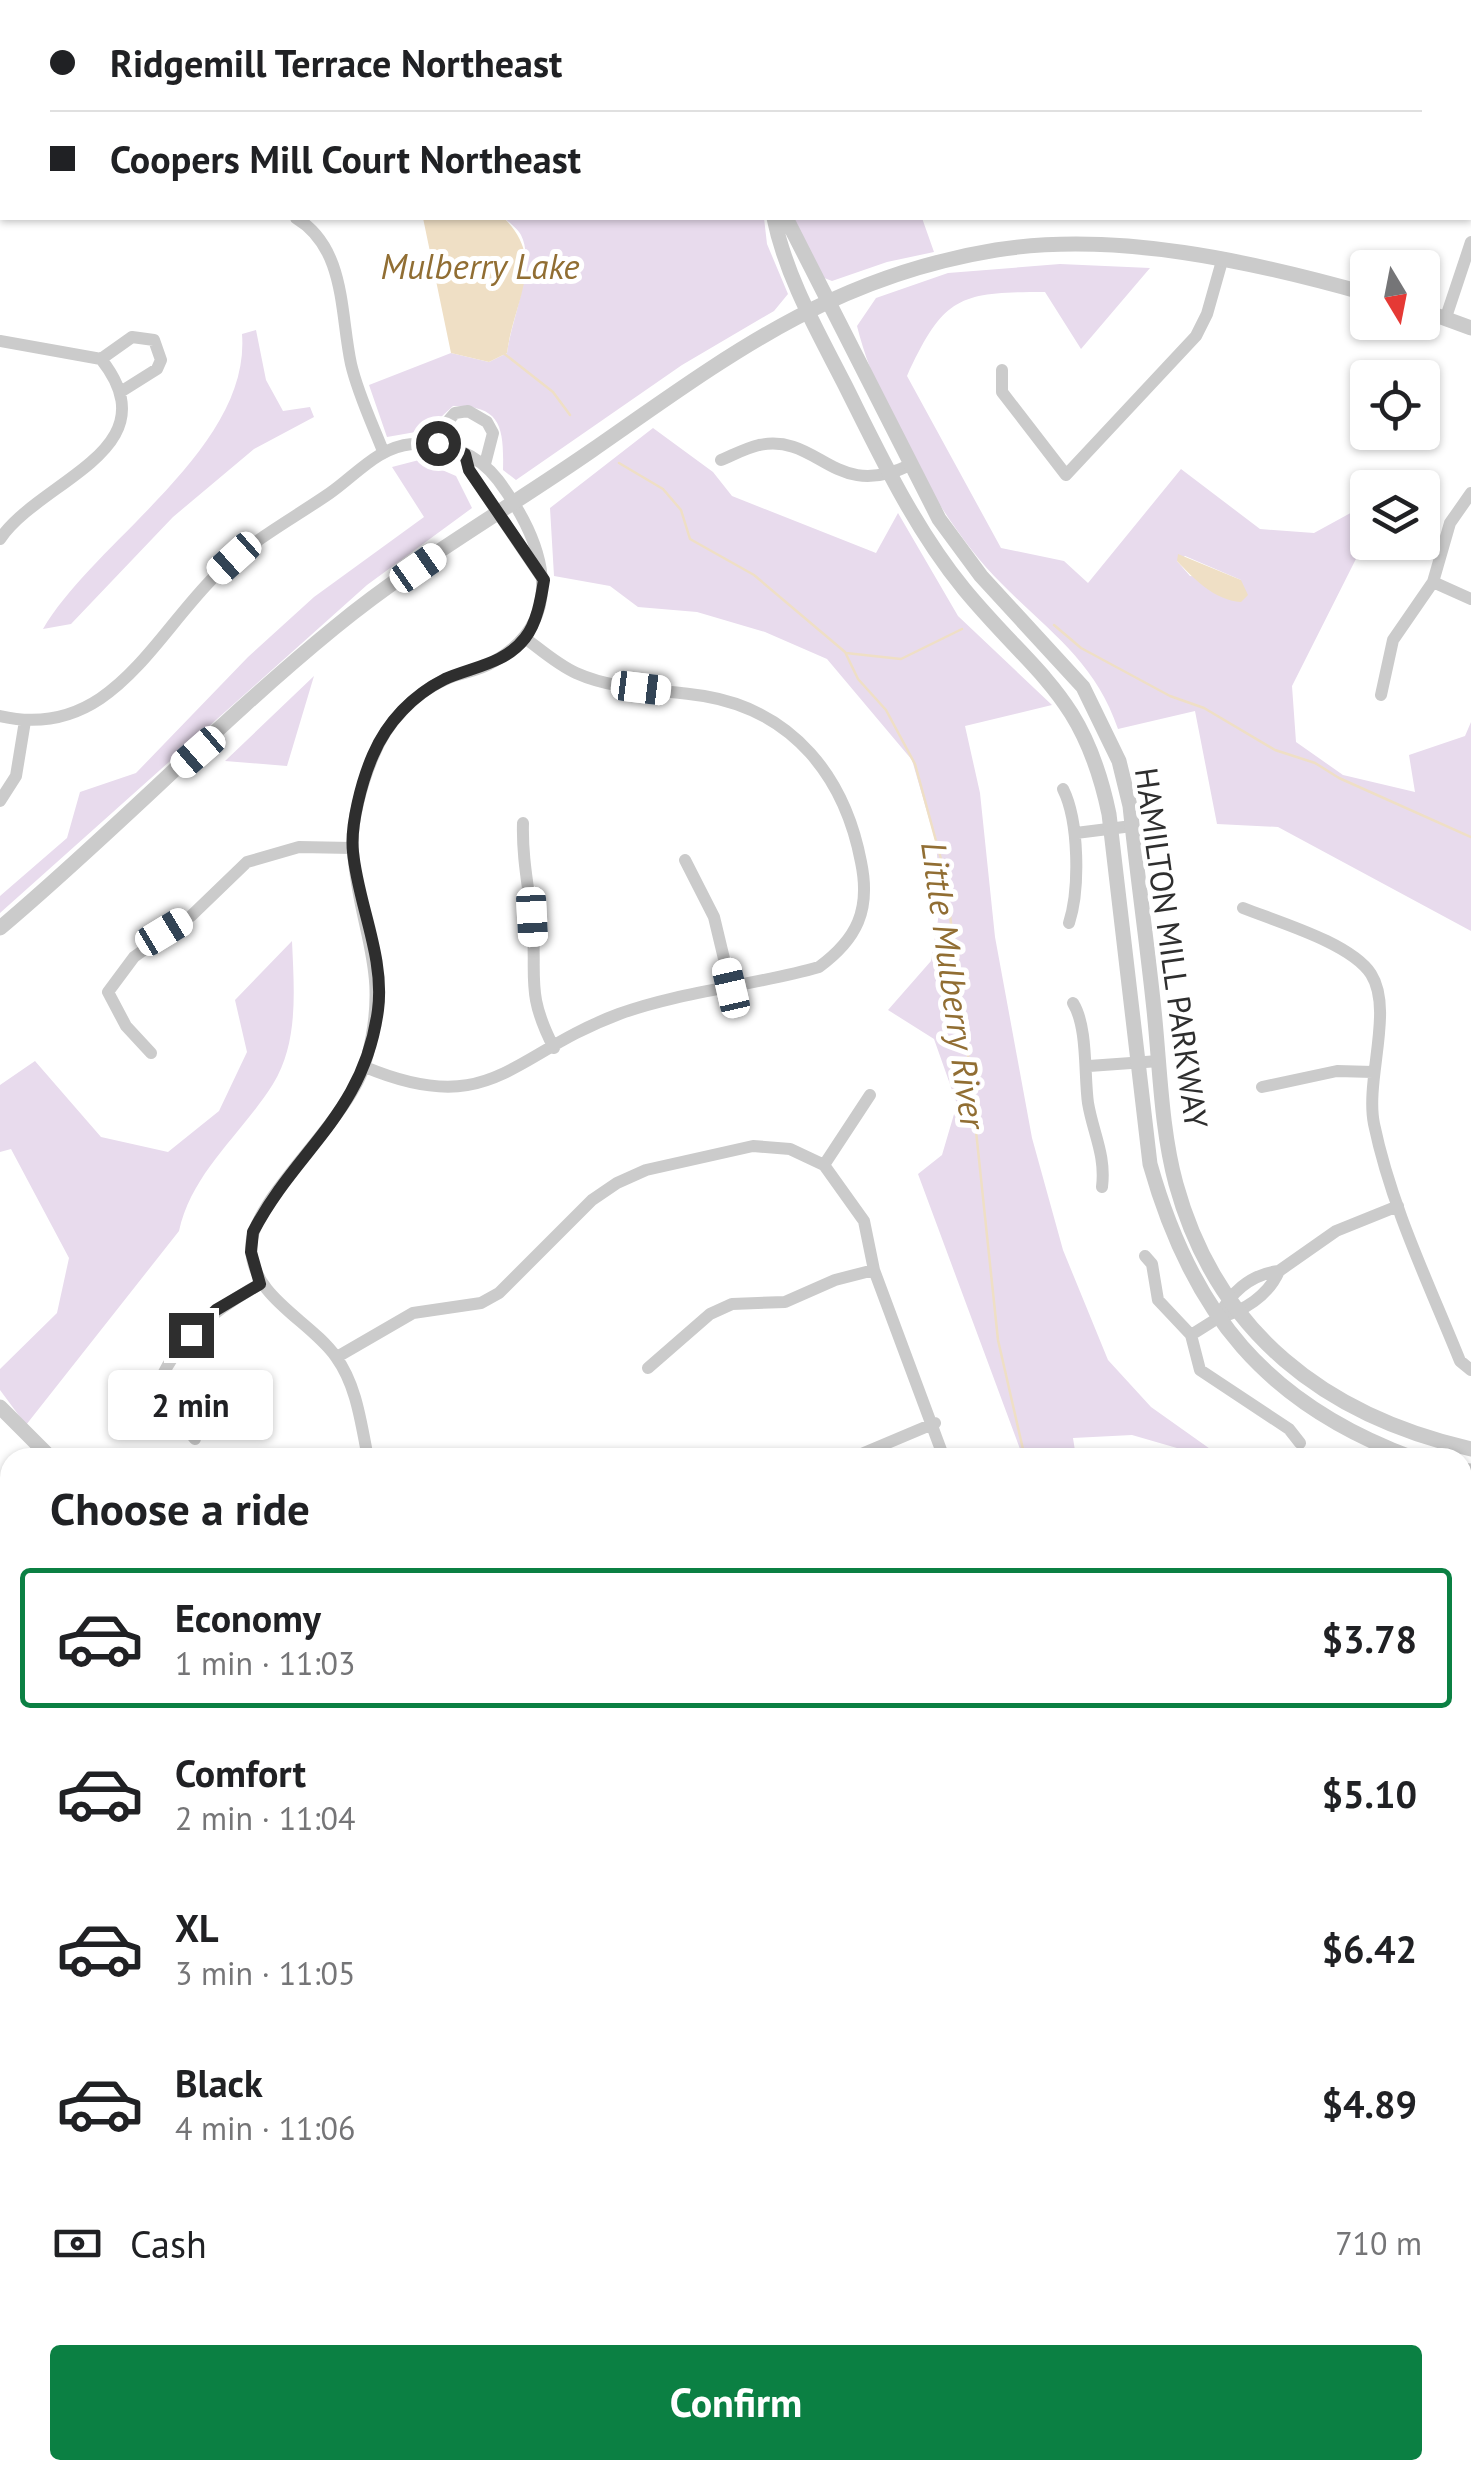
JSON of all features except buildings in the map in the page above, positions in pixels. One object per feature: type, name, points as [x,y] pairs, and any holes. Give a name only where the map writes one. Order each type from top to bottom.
[{"type":"street","points":[[299,220],[316,233],[334,261],[352,368],[383,452]]},
{"type":"street","name":"HAMILTON MILL PARKWAY","points":[[775,220],[807,310],[922,530],[964,590],[1047,675],[1076,716],[1099,768],[1110,829],[1150,1164],[1164,1215],[1218,1318],[1257,1364],[1304,1405],[1386,1448]]},
{"type":"street","name":"HAMILTON MILL PARKWAY","points":[[787,220],[939,519],[981,576],[1083,687],[1119,761],[1132,826],[1175,1181],[1196,1241],[1240,1312],[1306,1380],[1384,1424],[1468,1448]]},
{"type":"street","points":[[1446,316],[1471,242]]},
{"type":"street","points":[[0,928],[336,626],[685,381],[826,300],[900,271],[998,250],[1050,245],[1128,248],[1222,261],[1350,290]]},
{"type":"street","points":[[1002,370],[1002,392],[1066,475],[1196,336],[1208,314],[1222,261]]},
{"type":"street","points":[[1440,314],[1471,328]]},
{"type":"street","points":[[0,341],[101,359],[132,337],[154,340],[161,360],[157,369],[122,391]]},
{"type":"street","points":[[0,539],[108,446],[121,426],[122,391],[101,359]]},
{"type":"street","points":[[429,443],[455,413],[468,411],[487,422],[493,433],[485,464]]},
{"type":"street","points":[[0,716],[25,721],[80,713],[118,687],[214,576],[254,540],[331,492],[383,452],[429,443],[465,454],[485,464],[514,504],[540,556],[544,580],[540,604],[525,638],[491,664],[446,679],[414,698],[395,718],[373,755],[352,848],[378,986],[365,1067],[342,1113],[253,1232],[251,1252],[260,1284],[336,1357],[358,1406],[366,1448]]},
{"type":"street","points":[[721,460],[761,445],[790,448],[848,474],[872,480],[910,466]]},
{"type":"street","points":[[465,454],[469,470],[544,580]]},
{"type":"street","points":[[1381,695],[1392,640],[1433,582],[1450,523],[1471,493]]},
{"type":"street","points":[[1433,582],[1471,600]]},
{"type":"street","points":[[365,1067],[404,1083],[438,1090],[465,1087],[495,1078],[616,1015],[819,967],[842,950],[862,919],[864,878],[853,818],[838,786],[779,726],[743,705],[706,696],[608,684],[574,673],[525,638]]},
{"type":"street","points":[[0,801],[8,795],[16,776],[25,721]]},
{"type":"street","points":[[1063,790],[1076,833],[1070,923]]},
{"type":"street","points":[[523,824],[522,860],[533,946],[531,992],[554,1048]]},
{"type":"street","points":[[1076,833],[1132,826]]},
{"type":"street","points":[[151,1053],[126,1026],[108,992],[134,958],[191,916],[247,862],[299,847],[352,848]]},
{"type":"street","points":[[685,860],[714,917],[731,988]]},
{"type":"street","points":[[1244,908],[1350,953],[1370,972],[1381,997],[1373,1072],[1374,1122],[1398,1206],[1460,1361],[1471,1370]]},
{"type":"street","points":[[1074,1004],[1089,1066],[1087,1100],[1102,1148],[1102,1188]]},
{"type":"street","points":[[1089,1066],[1159,1060]]},
{"type":"street","points":[[1262,1087],[1337,1071],[1373,1072]]},
{"type":"street","points":[[824,1165],[870,1095]]},
{"type":"street","points":[[336,1357],[413,1313],[481,1303],[499,1293],[592,1200],[646,1170],[753,1146],[790,1149],[824,1165],[864,1221],[874,1270],[941,1448]]},
{"type":"street","points":[[1218,1318],[1229,1295],[1267,1272],[1279,1270],[1336,1231],[1398,1206]]},
{"type":"street","points":[[1145,1256],[1164,1311],[1191,1335],[1196,1359],[1207,1376],[1226,1384],[1289,1429],[1300,1443]]},
{"type":"street","points":[[648,1368],[710,1314],[732,1304],[785,1302],[835,1280],[874,1270]]},
{"type":"street","points":[[1191,1335],[1218,1318],[1240,1312],[1273,1284],[1279,1270]]},
{"type":"street","points":[[195,1439],[156,1391],[167,1360],[216,1310],[260,1284]]},
{"type":"street","points":[[0,1407],[42,1448]]},
{"type":"street","points":[[876,1448],[935,1423]]},
{"type":"shaded area","points":[[506,220],[764,220],[767,244],[788,294],[774,311],[682,365],[516,480],[503,470],[502,442],[496,422],[481,410],[453,406],[427,430],[387,437],[369,385],[451,353],[489,362],[507,353],[526,261],[525,247],[516,228]]},
{"type":"shaded area","points":[[789,220],[923,220],[934,252],[887,262],[832,281],[819,276]]},
{"type":"shaded area","points":[[1060,264],[1150,268],[1081,349],[1045,292],[992,294],[973,297],[944,314],[907,376],[1001,548],[1064,561],[1088,583],[1181,469],[1260,529],[1314,533],[1350,513],[1350,560],[1355,560],[1292,686],[1296,742],[1343,775],[1415,792],[1409,755],[1465,736],[1471,722],[1471,931],[1278,827],[1217,824],[1195,711],[1118,729],[1084,666],[979,559],[914,462],[879,391],[857,326],[876,298],[948,273]],"holes":[[[1185,556],[1241,580],[1190,576],[1177,561]]]},
{"type":"shaded area","points":[[256,330],[266,380],[283,411],[310,407],[314,417],[254,449],[173,517],[71,624],[43,629],[67,595],[197,454],[222,416],[238,376],[242,334]]},
{"type":"shaded area","points":[[653,428],[713,472],[732,496],[876,553],[898,513],[958,616],[1052,705],[965,726],[980,793],[995,937],[1032,1138],[1063,1250],[1108,1360],[1151,1407],[1209,1448],[1177,1448],[1132,1435],[1073,1438],[1075,1448],[1020,1448],[918,1174],[942,1155],[957,1104],[934,1039],[888,1010],[931,961],[941,902],[936,843],[912,760],[827,659],[765,632],[697,612],[638,607],[610,586],[554,576],[550,508]]},
{"type":"shaded area","points":[[419,460],[456,476],[472,508],[367,585],[0,913],[0,896],[67,838],[80,792],[136,773],[248,657],[314,597],[424,517],[392,467]]},
{"type":"shaded area","points":[[314,676],[287,766],[225,761]]},
{"type":"shaded area","points":[[292,941],[291,1033],[273,1084],[206,1172],[185,1210],[179,1231],[26,1425],[0,1390],[0,1369],[57,1313],[69,1258],[11,1149],[0,1152],[0,1085],[35,1061],[101,1137],[168,1152],[219,1111],[247,1052],[235,1000]]},
{"type":"water","name":"Mulberry Lake","points":[[423,220],[506,220],[524,249],[526,265],[507,353],[489,362],[451,353]]},
{"type":"water","points":[[1178,554],[1241,580],[1248,595],[1241,602],[1213,593],[1177,561]]},
{"type":"waterway","name":"Little Mulberry River","points":[[502,352],[553,392],[570,415]]},
{"type":"waterway","name":"Little Mulberry River","points":[[619,463],[663,489],[681,510],[690,539],[754,575],[845,652],[858,679],[886,710],[915,764],[944,870],[998,1340],[1023,1448]]},
{"type":"waterway","points":[[1054,625],[1081,648],[1170,696],[1204,708],[1275,750],[1315,763],[1339,778],[1471,837]]},
{"type":"waterway","points":[[846,653],[901,659],[962,629]]},
{"type":"route","points":[[191,1335],[216,1310],[260,1284],[251,1252],[253,1232],[263,1213],[342,1113],[365,1067],[378,1009],[378,986],[352,848],[373,755],[395,718],[414,698],[446,679],[491,664],[525,638],[540,604],[544,580],[528,562],[469,470],[465,454],[438,443]]}]
